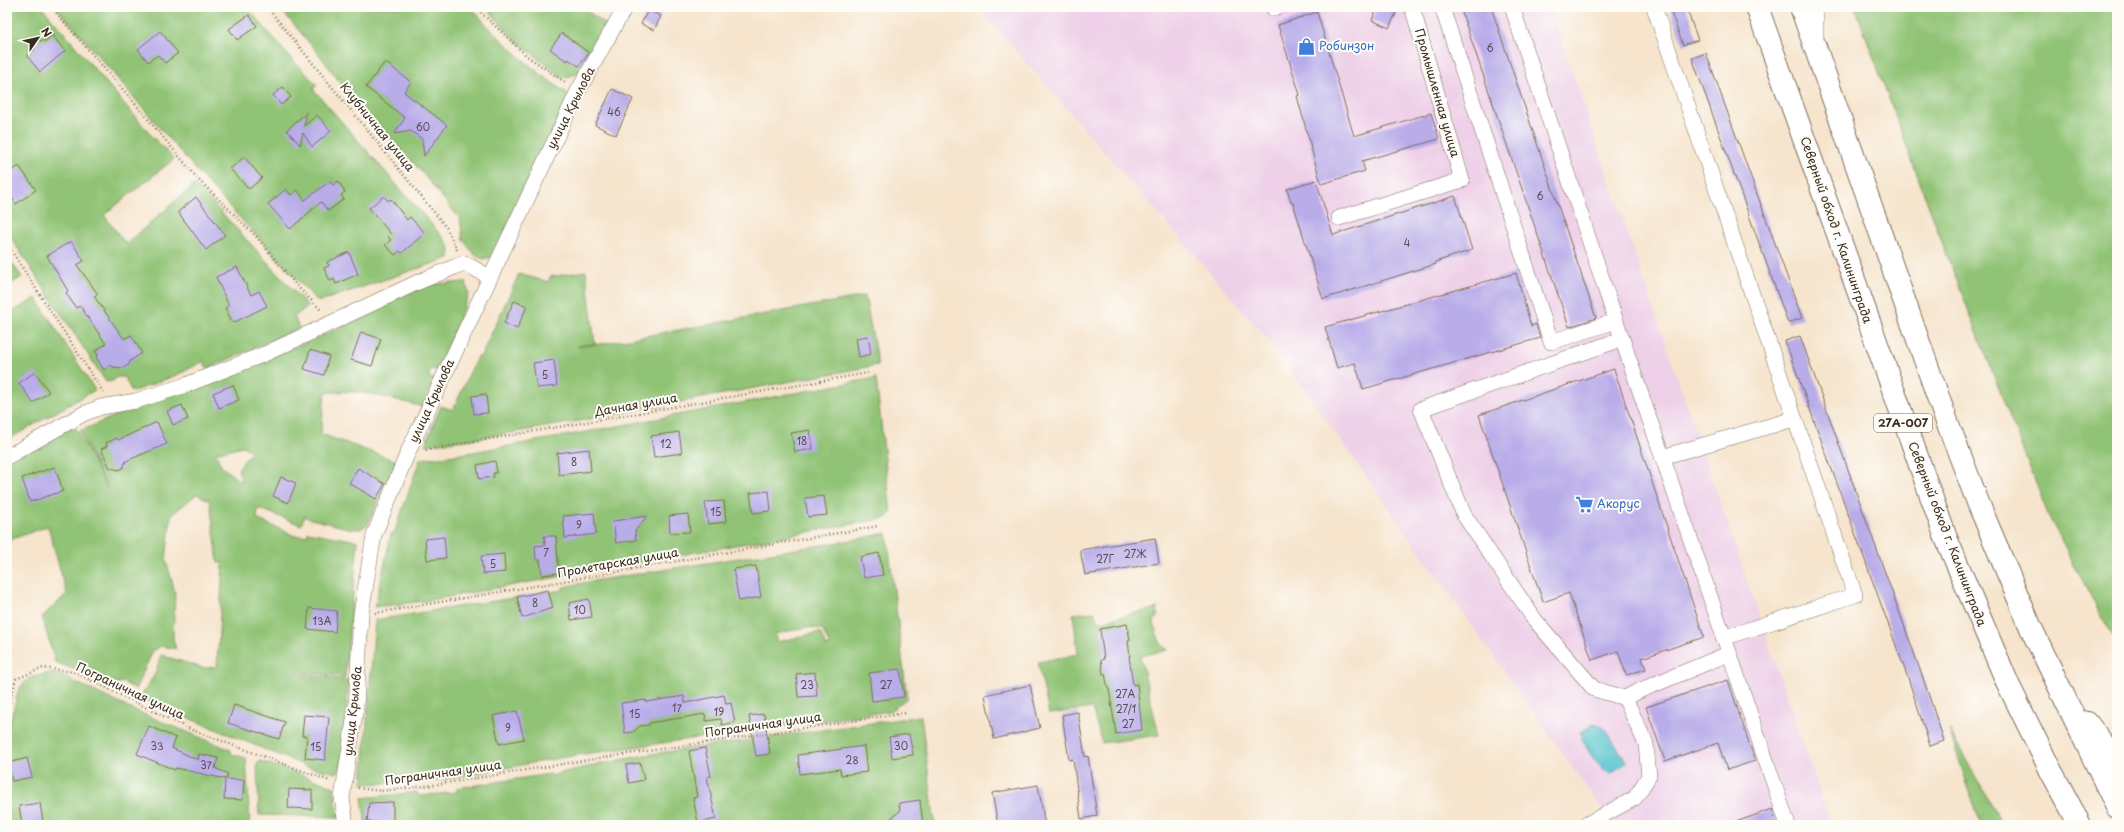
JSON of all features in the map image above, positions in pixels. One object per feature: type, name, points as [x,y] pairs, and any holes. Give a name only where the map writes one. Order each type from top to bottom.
[{"type":"highway","name":"Северный обход г. Калининграда","points":[[1757,7],[1946,538],[2008,684],[2051,771],[2080,825]]},
{"type":"highway","name":"27А-007","points":[[1801,7],[1943,411],[1985,519],[2031,628],[2117,807]]},
{"type":"highway","points":[[2058,685],[2117,762]]},
{"type":"main road","points":[[1748,7],[1767,35]]},
{"type":"main road","points":[[1814,7],[1814,42]]},
{"type":"street","name":"улица Крылова","points":[[346,825],[342,798],[356,706],[361,614],[374,535],[408,452],[578,91],[626,7]]},
{"type":"street","name":"Промышленная улица","points":[[1339,218],[1462,180],[1412,7]]},
{"type":"street","points":[[1442,7],[1551,342],[1616,321]]},
{"type":"street","points":[[1512,7],[1728,654],[1788,825]]},
{"type":"street","points":[[1654,7],[1855,595],[1723,638]]},
{"type":"street","points":[[7,457],[82,414],[110,405],[136,401],[186,385],[267,353],[409,286],[464,263],[490,277]]},
{"type":"street","points":[[1622,339],[1421,409],[1464,515],[1535,620],[1594,689],[1625,698],[1728,654]]},
{"type":"street","points":[[1662,457],[1794,419]]},
{"type":"street","points":[[1585,825],[1635,798],[1648,776],[1646,744],[1625,698]]},
{"type":"path","points":[[51,7],[198,179],[255,235],[297,286],[333,322]]},
{"type":"path","name":"Клубничная улица","points":[[267,7],[446,227],[464,263]]},
{"type":"path","points":[[475,7],[527,56],[578,91]]},
{"type":"path","points":[[7,244],[35,285],[110,405]]},
{"type":"path","name":"Дачная улица","points":[[408,452],[444,448],[868,373]]},
{"type":"path","name":"Пролетарская улица","points":[[361,614],[384,612],[526,588],[878,526]]},
{"type":"path","name":"Пограничная улица","points":[[7,714],[16,679],[44,668],[74,672],[192,730],[344,786],[381,791],[433,786],[600,758],[906,713]]},
{"type":"shaded area","points":[[978,7],[1550,7],[1831,825],[1613,825],[1276,349]]},
{"type":"green space","points":[[7,7],[42,7],[150,134],[174,159],[104,215],[126,244],[195,184],[308,306],[294,317],[299,328],[207,369],[204,361],[179,374],[132,392],[124,377],[117,377],[113,381],[106,382],[7,232]]},
{"type":"green space","points":[[56,7],[247,7],[285,52],[317,85],[313,89],[446,241],[450,249],[449,258],[318,302],[203,178]]},
{"type":"green space","points":[[279,7],[471,7],[506,45],[546,78],[574,98],[494,257],[483,259],[474,254],[463,240],[460,219],[420,170],[349,94],[318,53]]},
{"type":"green space","points":[[486,7],[588,7],[586,10],[608,26],[580,73],[563,78],[515,40]]},
{"type":"green space","points":[[1855,7],[2117,7],[2117,641],[2108,629],[2049,517],[1948,258]]},
{"type":"green space","points":[[7,256],[22,277],[7,286]]},
{"type":"green space","points":[[586,271],[595,344],[578,346],[601,344],[865,296],[878,365],[563,424],[473,439],[425,445],[441,406],[453,410],[477,357],[481,356],[519,274],[548,282],[550,277]]},
{"type":"green space","points":[[466,282],[469,294],[438,370],[430,369],[429,378],[435,379],[423,407],[386,397],[363,393],[325,393],[321,434],[397,461],[368,524],[361,529],[352,529],[307,518],[305,515],[301,525],[258,508],[257,519],[295,536],[307,536],[308,532],[358,541],[345,677],[297,672],[297,674],[349,680],[341,766],[337,773],[308,767],[140,698],[155,674],[161,655],[203,668],[217,667],[223,563],[218,563],[210,501],[197,494],[171,515],[166,560],[175,592],[173,639],[176,649],[161,646],[153,651],[135,689],[123,682],[113,684],[55,662],[42,617],[67,594],[48,526],[7,541],[7,462],[64,430],[76,428],[107,488],[80,431],[138,406],[300,345],[353,322],[353,319],[361,318],[394,300],[431,284]],"holes":[[[242,446],[252,451],[238,469],[242,483],[222,467],[215,453]]]},
{"type":"green space","points":[[36,298],[95,390],[7,440],[7,315]]},
{"type":"green space","points":[[876,378],[891,513],[886,518],[425,601],[375,607],[391,534],[394,534],[420,459],[456,455],[548,439]]},
{"type":"green space","points":[[887,533],[907,698],[890,711],[577,755],[433,781],[362,784],[375,620],[563,590],[563,587],[593,581],[847,541]],"holes":[[[809,627],[822,629],[830,646],[827,647],[820,632],[777,642],[775,634]]]},
{"type":"green space","points":[[1157,608],[1158,615],[1154,621],[1157,633],[1160,641],[1168,650],[1140,656],[1159,735],[1102,743],[1092,708],[1049,714],[1038,662],[1078,654],[1073,614],[1094,612],[1098,622]]},
{"type":"green space","points":[[49,673],[60,675],[131,709],[231,750],[231,754],[246,758],[250,825],[7,825],[7,733],[19,688],[29,678]]},
{"type":"green space","points":[[921,716],[935,825],[366,825],[362,798],[417,792],[418,796],[457,792],[457,788],[550,774],[551,776],[645,755]]},
{"type":"green space","points":[[1949,730],[2003,825],[1981,825]]},
{"type":"green space","points":[[260,761],[334,787],[338,812],[341,817],[259,815],[257,764]]},
{"type":"water","points":[[1594,723],[1604,728],[1625,759],[1626,763],[1610,774],[1601,767],[1592,756],[1580,733]]},
{"type":"building","points":[[1378,7],[1399,7],[1389,28],[1372,20]]},
{"type":"building","points":[[1460,7],[1491,7],[1596,318],[1569,327]]},
{"type":"building","points":[[1669,7],[1686,7],[1698,40],[1683,45]]},
{"type":"building","points":[[648,10],[661,16],[654,30],[641,24]]},
{"type":"building","points":[[1317,12],[1354,136],[1431,113],[1439,139],[1362,161],[1365,171],[1321,184],[1297,96],[1300,95],[1278,25]]},
{"type":"building","points":[[249,15],[257,26],[237,40],[229,29]]},
{"type":"building","points":[[160,31],[178,53],[165,63],[158,55],[148,62],[138,49]]},
{"type":"building","points":[[562,33],[589,53],[579,66],[568,59],[567,61],[550,49]]},
{"type":"building","points":[[52,35],[65,51],[40,72],[27,56],[34,50],[36,40],[46,41]]},
{"type":"building","points":[[1706,53],[1802,318],[1788,323],[1692,58]]},
{"type":"building","points":[[385,62],[411,82],[404,92],[447,125],[424,156],[422,139],[411,131],[394,134],[405,118],[366,87]]},
{"type":"building","points":[[283,87],[291,97],[281,105],[273,95]]},
{"type":"building","points":[[612,89],[633,99],[616,135],[595,125]]},
{"type":"building","points":[[307,112],[304,126],[317,115],[331,131],[312,147],[303,133],[300,145],[287,130]]},
{"type":"building","points":[[244,157],[262,178],[249,189],[230,169]]},
{"type":"building","points":[[19,166],[36,190],[16,204],[7,191],[7,174]]},
{"type":"building","points":[[1316,180],[1333,235],[1455,196],[1472,250],[1435,262],[1436,264],[1323,299],[1293,203],[1291,203],[1287,189]]},
{"type":"building","points":[[330,181],[333,185],[338,181],[345,192],[341,195],[344,199],[328,211],[321,202],[290,229],[268,204],[286,189],[291,195],[297,190],[305,200]]},
{"type":"building","points":[[384,196],[388,201],[391,199],[407,220],[410,217],[425,233],[402,253],[400,251],[395,255],[385,245],[391,240],[388,237],[391,234],[369,208]]},
{"type":"building","points":[[196,197],[225,235],[206,250],[178,212]]},
{"type":"building","points":[[71,241],[84,261],[77,265],[98,294],[94,296],[124,339],[131,335],[142,353],[130,361],[129,365],[123,368],[113,367],[111,365],[104,370],[96,357],[98,355],[95,351],[106,344],[80,306],[76,308],[66,293],[68,291],[47,256]]},
{"type":"building","points":[[349,252],[358,274],[336,284],[334,279],[330,281],[324,268],[329,266],[327,262]]},
{"type":"building","points":[[237,267],[251,295],[259,291],[267,306],[233,323],[225,308],[229,306],[216,277]]},
{"type":"building","points":[[1516,273],[1531,326],[1536,324],[1540,338],[1363,389],[1355,363],[1337,368],[1325,327]]},
{"type":"building","points":[[514,301],[527,306],[517,329],[504,323]]},
{"type":"building","points":[[361,332],[381,339],[372,366],[351,360]]},
{"type":"building","points":[[868,336],[871,354],[859,357],[856,338]]},
{"type":"building","points":[[1800,336],[1923,678],[1944,741],[1930,746],[1909,681],[1785,341]]},
{"type":"building","points":[[310,350],[329,356],[324,375],[304,369]]},
{"type":"building","points":[[554,360],[557,386],[537,388],[533,363]]},
{"type":"building","name":"Акорус","points":[[1614,369],[1704,637],[1642,658],[1646,669],[1626,675],[1618,651],[1592,660],[1569,593],[1543,602],[1479,415]]},
{"type":"building","points":[[35,372],[49,392],[33,403],[19,383]]},
{"type":"building","points":[[233,385],[239,400],[219,408],[213,393]]},
{"type":"building","points":[[486,394],[488,413],[474,414],[472,396]]},
{"type":"building","points":[[182,405],[188,419],[173,425],[167,411]]},
{"type":"building","points":[[157,422],[167,444],[126,461],[123,468],[119,470],[110,468],[101,449],[107,446],[106,443],[117,438],[118,440]]},
{"type":"building","points":[[810,430],[813,449],[795,452],[791,433]]},
{"type":"building","points":[[679,432],[682,453],[654,457],[651,436]]},
{"type":"building","points":[[589,449],[591,471],[559,475],[557,453]]},
{"type":"building","points":[[495,461],[497,473],[493,473],[494,477],[479,479],[477,465]]},
{"type":"building","points":[[55,467],[63,491],[30,502],[22,478]]},
{"type":"building","points":[[358,468],[385,484],[376,499],[349,483]]},
{"type":"building","points":[[281,477],[296,483],[288,503],[273,496]]},
{"type":"building","points":[[769,491],[771,511],[753,513],[750,493]]},
{"type":"building","points":[[824,496],[827,515],[808,517],[805,498]]},
{"type":"building","points":[[724,501],[726,522],[708,524],[705,502]]},
{"type":"building","points":[[594,513],[596,534],[565,538],[563,516]]},
{"type":"building","points":[[688,514],[690,532],[670,533],[669,516]]},
{"type":"building","points":[[647,516],[635,531],[636,540],[616,543],[613,521]]},
{"type":"building","points":[[544,536],[556,536],[559,573],[542,575],[540,560],[536,560],[535,546],[545,545]]},
{"type":"building","points":[[444,537],[446,558],[427,560],[425,539]]},
{"type":"building","points":[[1155,538],[1159,563],[1085,575],[1080,550]]},
{"type":"building","points":[[879,553],[883,575],[864,578],[860,557]]},
{"type":"building","points":[[504,554],[505,572],[483,574],[481,556]]},
{"type":"building","points":[[756,566],[761,597],[739,601],[733,569]]},
{"type":"building","points":[[548,590],[553,608],[522,618],[517,597]]},
{"type":"building","points":[[589,599],[592,617],[571,620],[569,603]]},
{"type":"building","points":[[309,608],[337,611],[335,632],[307,629]]},
{"type":"building","points":[[1127,624],[1130,640],[1128,641],[1129,656],[1133,685],[1137,684],[1142,730],[1116,734],[1109,689],[1105,674],[1103,674],[1101,660],[1104,659],[1100,629]]},
{"type":"building","points":[[900,669],[904,697],[872,701],[869,673]]},
{"type":"building","points":[[815,672],[817,696],[798,697],[796,674]]},
{"type":"building","points":[[1728,680],[1755,761],[1727,770],[1718,743],[1665,761],[1646,707]]},
{"type":"building","points":[[1030,685],[1040,728],[994,739],[985,695]]},
{"type":"building","points":[[724,695],[726,704],[731,703],[735,722],[722,725],[721,719],[706,721],[705,714],[649,723],[649,725],[640,726],[633,732],[625,733],[621,703],[646,700],[646,702],[684,696],[685,703]]},
{"type":"building","points":[[234,705],[285,722],[279,739],[228,723]]},
{"type":"building","points":[[517,711],[524,739],[499,744],[493,716]]},
{"type":"building","points":[[1078,712],[1085,757],[1088,756],[1097,816],[1081,819],[1073,759],[1069,760],[1062,715]]},
{"type":"building","points":[[764,714],[770,754],[756,756],[749,716]]},
{"type":"building","points":[[304,715],[329,717],[325,760],[305,758],[307,736],[302,736]]},
{"type":"building","points":[[149,726],[176,738],[172,748],[198,760],[199,754],[218,758],[215,768],[228,774],[226,779],[244,780],[243,800],[224,799],[225,779],[176,768],[175,770],[137,754]]},
{"type":"building","points":[[909,734],[913,755],[892,758],[889,737]]},
{"type":"building","points":[[864,746],[867,772],[841,775],[840,769],[800,774],[798,755]]},
{"type":"building","points":[[705,748],[711,776],[707,777],[716,819],[698,823],[693,798],[697,797],[689,751]]},
{"type":"building","points":[[27,758],[32,777],[12,781],[8,763]]},
{"type":"building","points":[[640,763],[644,780],[629,783],[626,765]]},
{"type":"building","points":[[1038,785],[1045,825],[998,825],[992,793]]},
{"type":"building","points":[[289,789],[312,790],[312,809],[288,808]]},
{"type":"building","points":[[920,800],[923,825],[902,825],[902,822],[891,818],[900,811],[899,803]]},
{"type":"building","points":[[393,802],[393,822],[367,822],[369,803]]},
{"type":"building","points":[[40,803],[43,822],[22,825],[19,806]]},
{"type":"building","points":[[1772,809],[1777,825],[1733,825],[1733,823]]},
{"type":"place","name":"Робинзон","points":[[1306,46]]},
{"type":"place","name":"Акорус","points":[[1584,504]]}]
